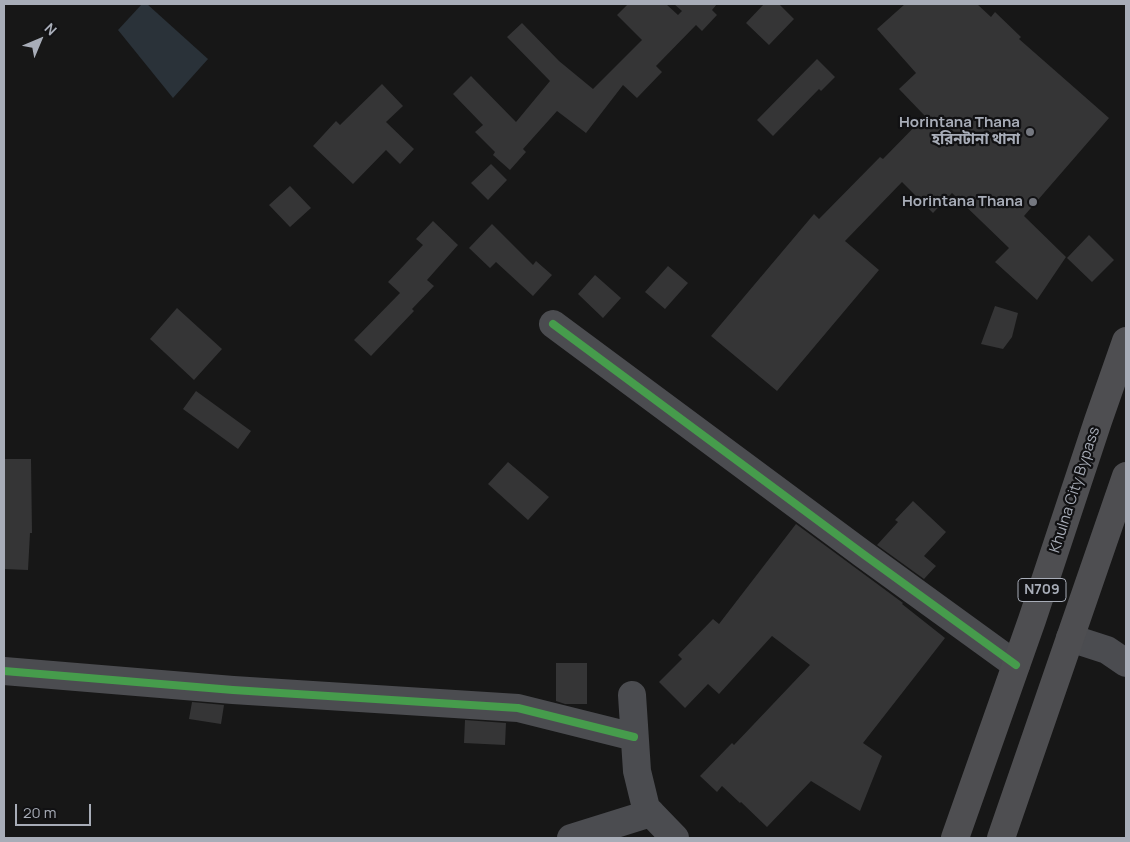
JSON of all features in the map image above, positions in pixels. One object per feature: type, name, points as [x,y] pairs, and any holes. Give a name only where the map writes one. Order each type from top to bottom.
[{"type":"highway","name":"Khulna City Bypass","points":[[955,838],[1126,341]]},
{"type":"highway","name":"N709","points":[[1001,838],[1126,476]]},
{"type":"street","points":[[553,324],[1016,665]]},
{"type":"street","points":[[1070,638],[1107,650],[1126,662]]},
{"type":"street","points":[[4,671],[233,690],[518,708],[634,737]]},
{"type":"street","points":[[632,695],[637,771],[646,808],[675,838]]},
{"type":"street","points":[[571,838],[651,813]]},
{"type":"shaded area","points":[[142,4],[147,4],[208,59],[173,98],[118,30]]},
{"type":"building","points":[[628,4],[666,4],[678,15],[682,11],[674,4],[717,4],[712,10],[717,15],[702,31],[696,25],[656,66],[662,72],[637,98],[623,85],[586,133],[557,111],[523,149],[526,152],[510,170],[493,155],[495,152],[475,132],[483,125],[453,94],[471,76],[516,122],[550,81],[507,37],[522,23],[559,61],[593,89],[642,40],[617,15]]},
{"type":"building","points":[[764,4],[779,4],[794,19],[769,45],[746,23]]},
{"type":"building","points":[[905,4],[977,4],[991,17],[995,12],[1021,37],[1019,39],[1109,118],[1024,216],[1066,257],[1037,300],[995,262],[1009,248],[952,193],[933,213],[902,182],[845,241],[879,270],[777,391],[711,336],[814,214],[819,219],[880,157],[883,159],[925,116],[899,89],[916,73],[877,29]]},
{"type":"building","points":[[817,59],[835,77],[821,91],[819,89],[773,136],[757,120]]},
{"type":"building","points":[[382,84],[403,106],[386,122],[414,149],[400,164],[386,150],[353,184],[313,146],[336,121],[340,125]]},
{"type":"building","points":[[491,164],[507,180],[488,200],[471,183]]},
{"type":"building","points":[[290,186],[311,208],[290,227],[269,205]]},
{"type":"building","points":[[433,221],[458,245],[427,280],[434,286],[412,309],[414,311],[371,356],[354,340],[400,293],[388,282],[423,245],[416,239]]},
{"type":"building","points":[[492,224],[533,265],[536,261],[552,275],[533,296],[496,262],[490,268],[469,248]]},
{"type":"building","points":[[1089,235],[1114,260],[1092,282],[1067,258]]},
{"type":"building","points":[[668,266],[688,283],[665,309],[645,292]]},
{"type":"building","points":[[595,275],[621,298],[603,318],[578,294]]},
{"type":"building","points":[[995,306],[1018,313],[1012,337],[1003,349],[981,344]]},
{"type":"building","points":[[177,308],[222,349],[194,380],[150,339]]},
{"type":"building","points":[[196,391],[251,431],[238,449],[183,409]]},
{"type":"building","points":[[4,459],[31,459],[32,533],[30,533],[28,570],[4,569]]},
{"type":"building","points":[[508,462],[549,497],[528,520],[488,484]]},
{"type":"building","points":[[913,501],[946,532],[924,556],[936,566],[924,579],[877,545],[898,522],[895,520]]},
{"type":"building","points":[[796,524],[903,603],[945,638],[863,743],[882,756],[860,811],[811,781],[767,827],[722,786],[717,792],[700,776],[732,743],[734,745],[810,665],[772,636],[719,694],[708,684],[685,708],[659,682],[682,659],[678,655],[713,619],[719,624]]},
{"type":"building","points":[[556,663],[587,663],[587,704],[565,704],[556,701]]},
{"type":"building","points":[[192,702],[224,705],[221,724],[189,719]]},
{"type":"building","points":[[465,720],[506,723],[505,745],[464,743]]},
{"type":"cycle path","points":[[553,324],[1016,665]]},
{"type":"cycle path","points":[[4,671],[233,690],[518,708],[634,737]]},
{"type":"place","name":"Horintana Thana হরিনটানা থানা","points":[[1030,132]]},
{"type":"place","name":"Horintana Thana","points":[[1033,202]]}]
